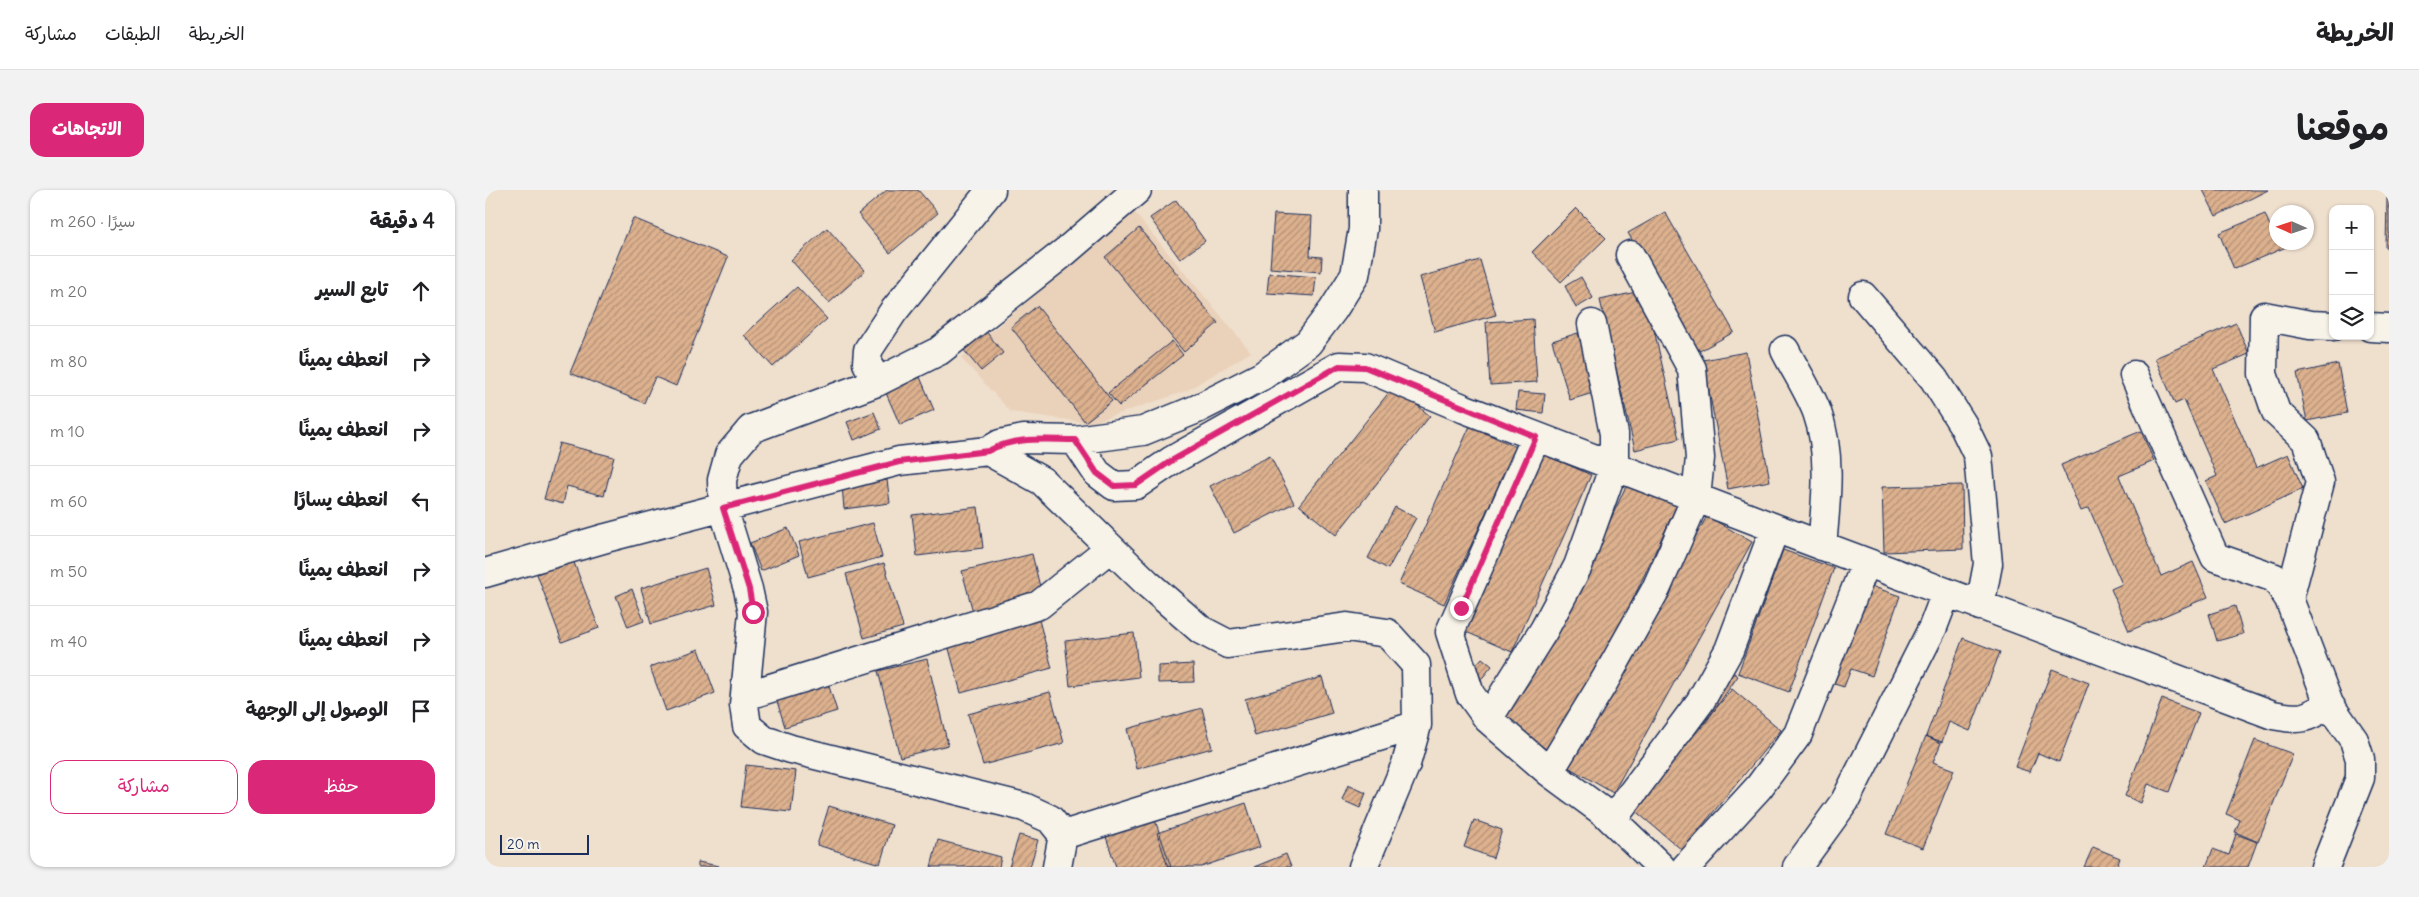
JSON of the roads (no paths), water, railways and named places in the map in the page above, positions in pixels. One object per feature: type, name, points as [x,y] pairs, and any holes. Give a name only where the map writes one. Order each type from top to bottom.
[{"type":"street","points":[[877,382],[867,363],[867,350],[893,312],[991,190]]},
{"type":"street","points":[[1057,867],[1063,835],[1050,819],[1025,807],[791,749],[764,740],[747,726],[744,705],[753,612],[749,589],[723,508],[723,480],[729,455],[751,429],[877,382],[939,351],[1067,251],[1137,190]]},
{"type":"street","points":[[485,573],[899,462],[988,451],[1000,444],[1024,439],[1075,440],[1143,431],[1197,408],[1262,376],[1308,343],[1333,310],[1355,275],[1363,229],[1363,190]]},
{"type":"street","points":[[1549,772],[1605,680],[1656,589],[1696,498],[1700,458],[1692,369],[1630,255]]},
{"type":"street","points":[[1863,296],[1934,379],[1963,424],[1978,456],[1988,564],[1981,606]]},
{"type":"street","points":[[2289,599],[2320,482],[2306,440],[2275,412],[2263,374],[2264,316],[2310,325],[2329,326]]},
{"type":"street","points":[[1488,719],[1544,630],[1578,566],[1614,466],[1614,434],[1592,324]]},
{"type":"street","points":[[2374,327],[2389,328]]},
{"type":"street","points":[[1785,350],[1817,412],[1824,448],[1827,497],[1821,546]]},
{"type":"street","points":[[1075,440],[1097,473],[1114,486],[1136,485],[1171,461],[1339,366],[1365,367],[1536,437],[2273,715],[2296,719],[2310,717],[2329,704]]},
{"type":"street","points":[[2134,375],[2215,556],[2275,578],[2289,599],[2329,704],[2353,740],[2360,759],[2360,778],[2325,867]]},
{"type":"street","points":[[1536,437],[1450,632],[1470,694],[1488,719],[1549,772],[1612,820],[1661,867]]},
{"type":"street","points":[[988,451],[1041,481],[1110,548],[1201,630],[1228,644],[1347,626],[1387,634],[1416,665],[1417,725],[1406,764],[1363,867]]},
{"type":"street","points":[[1612,820],[1700,702],[1729,650],[1775,528]]},
{"type":"street","points":[[745,696],[1039,605],[1110,548]]},
{"type":"street","points":[[1686,867],[1759,786],[1798,734],[1866,563]]},
{"type":"street","points":[[1797,867],[1845,802],[1933,627],[1946,592]]},
{"type":"street","points":[[1063,835],[1417,725]]}]
